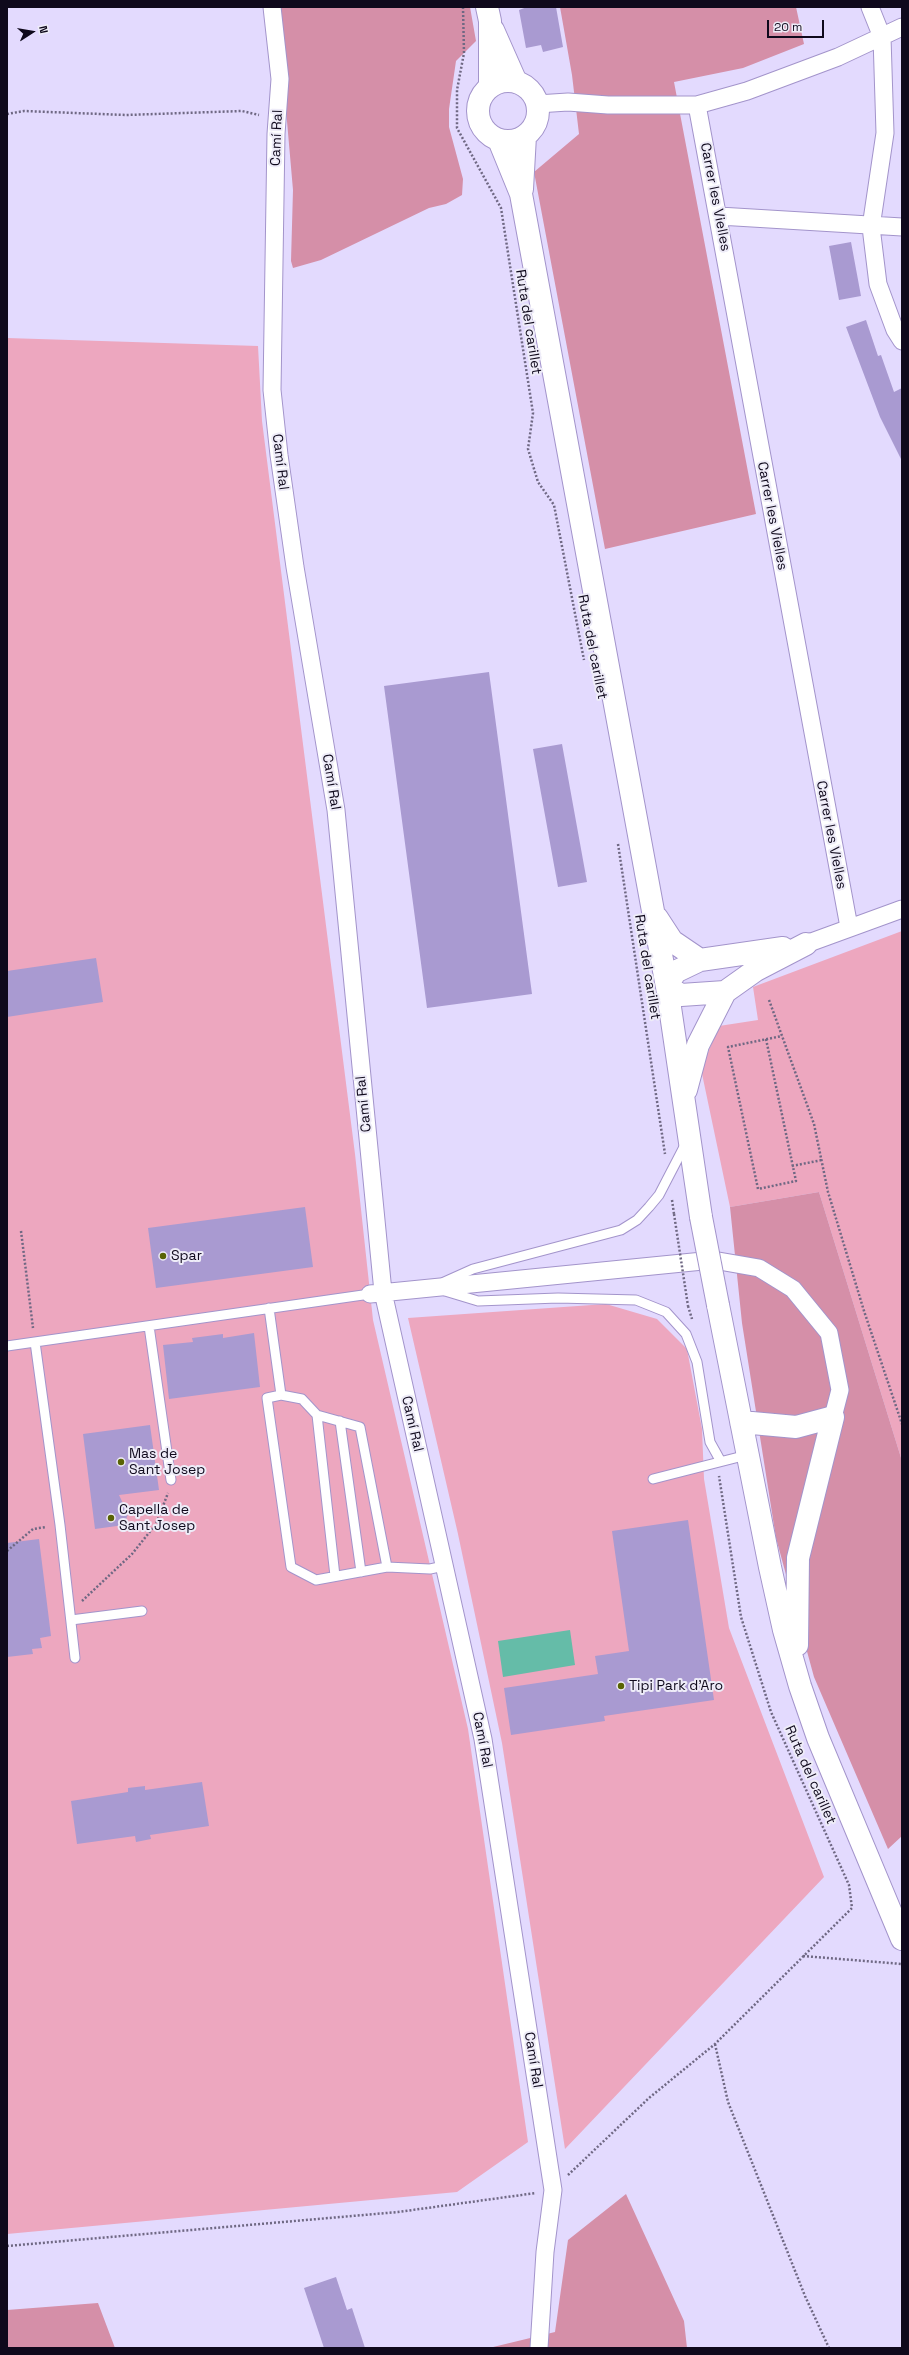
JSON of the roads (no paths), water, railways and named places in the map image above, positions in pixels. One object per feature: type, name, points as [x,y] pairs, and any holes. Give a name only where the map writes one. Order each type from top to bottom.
[{"type":"street","name":"Camí Ral","points":[[272,7],[280,79],[277,120],[272,390],[295,567],[336,810],[377,1293],[444,1566],[483,1739],[553,2190],[545,2252],[539,2348]]},
{"type":"street","points":[[870,7],[882,37],[885,133],[872,227],[878,284],[895,330],[902,341]]},
{"type":"street","points":[[489,14],[516,82]]},
{"type":"street","points":[[489,14],[490,87]]},
{"type":"street","points":[[537,104],[568,102],[608,105],[697,105],[747,91],[838,57],[902,28]]},
{"type":"street","points":[[505,81],[516,82],[529,90],[537,104],[536,122],[525,136],[513,141],[499,140],[487,133],[479,116],[481,98],[490,87],[505,81]]},
{"type":"street","name":"Carrer les Vielles","points":[[697,105],[719,216],[761,460],[849,927]]},
{"type":"street","points":[[521,194],[525,136]]},
{"type":"street","points":[[499,140],[521,194],[667,987],[701,1216],[747,1455],[784,1630],[800,1686],[818,1738],[902,1939]]},
{"type":"street","points":[[719,216],[872,227],[902,227]]},
{"type":"street","points":[[684,1097],[698,1045],[725,992],[756,970],[806,944],[849,927],[902,909]]},
{"type":"street","points":[[653,911],[672,941],[700,960]]},
{"type":"street","points":[[667,987],[675,972],[700,960],[806,944]]},
{"type":"street","points":[[667,987],[681,995],[725,992]]},
{"type":"street","points":[[377,1293],[713,1260],[759,1268],[793,1289],[829,1334],[840,1390],[798,1558],[796,1633],[800,1686]]},
{"type":"street","points":[[741,1422],[796,1427],[833,1417]]},
{"type":"lane","points":[[432,1287],[473,1269],[621,1230],[637,1220],[649,1207],[668,1177],[689,1137]]},
{"type":"lane","points":[[432,1287],[478,1300],[558,1298],[636,1300],[666,1312],[686,1334],[697,1362],[710,1442],[720,1460]]},
{"type":"lane","points":[[7,1346],[377,1293]]},
{"type":"lane","points":[[269,1308],[281,1395]]},
{"type":"lane","points":[[149,1326],[171,1480]]},
{"type":"lane","points":[[35,1342],[75,1658]]},
{"type":"lane","points":[[387,1567],[360,1427],[317,1415],[302,1399],[281,1395],[267,1398],[291,1566],[316,1580],[387,1567],[430,1569],[444,1566]]},
{"type":"lane","points":[[317,1415],[335,1576]]},
{"type":"lane","points":[[340,1421],[361,1572]]},
{"type":"lane","points":[[653,1479],[720,1460],[747,1455]]},
{"type":"lane","points":[[71,1620],[142,1611]]},
{"type":"place","name":"Spar","points":[[163,1256]]},
{"type":"place","name":"Mas de Sant Josep","points":[[121,1462]]},
{"type":"place","name":"Capella de Sant Josep","points":[[111,1518]]},
{"type":"place","name":"Tipi Park d'Aro","points":[[621,1686]]}]
